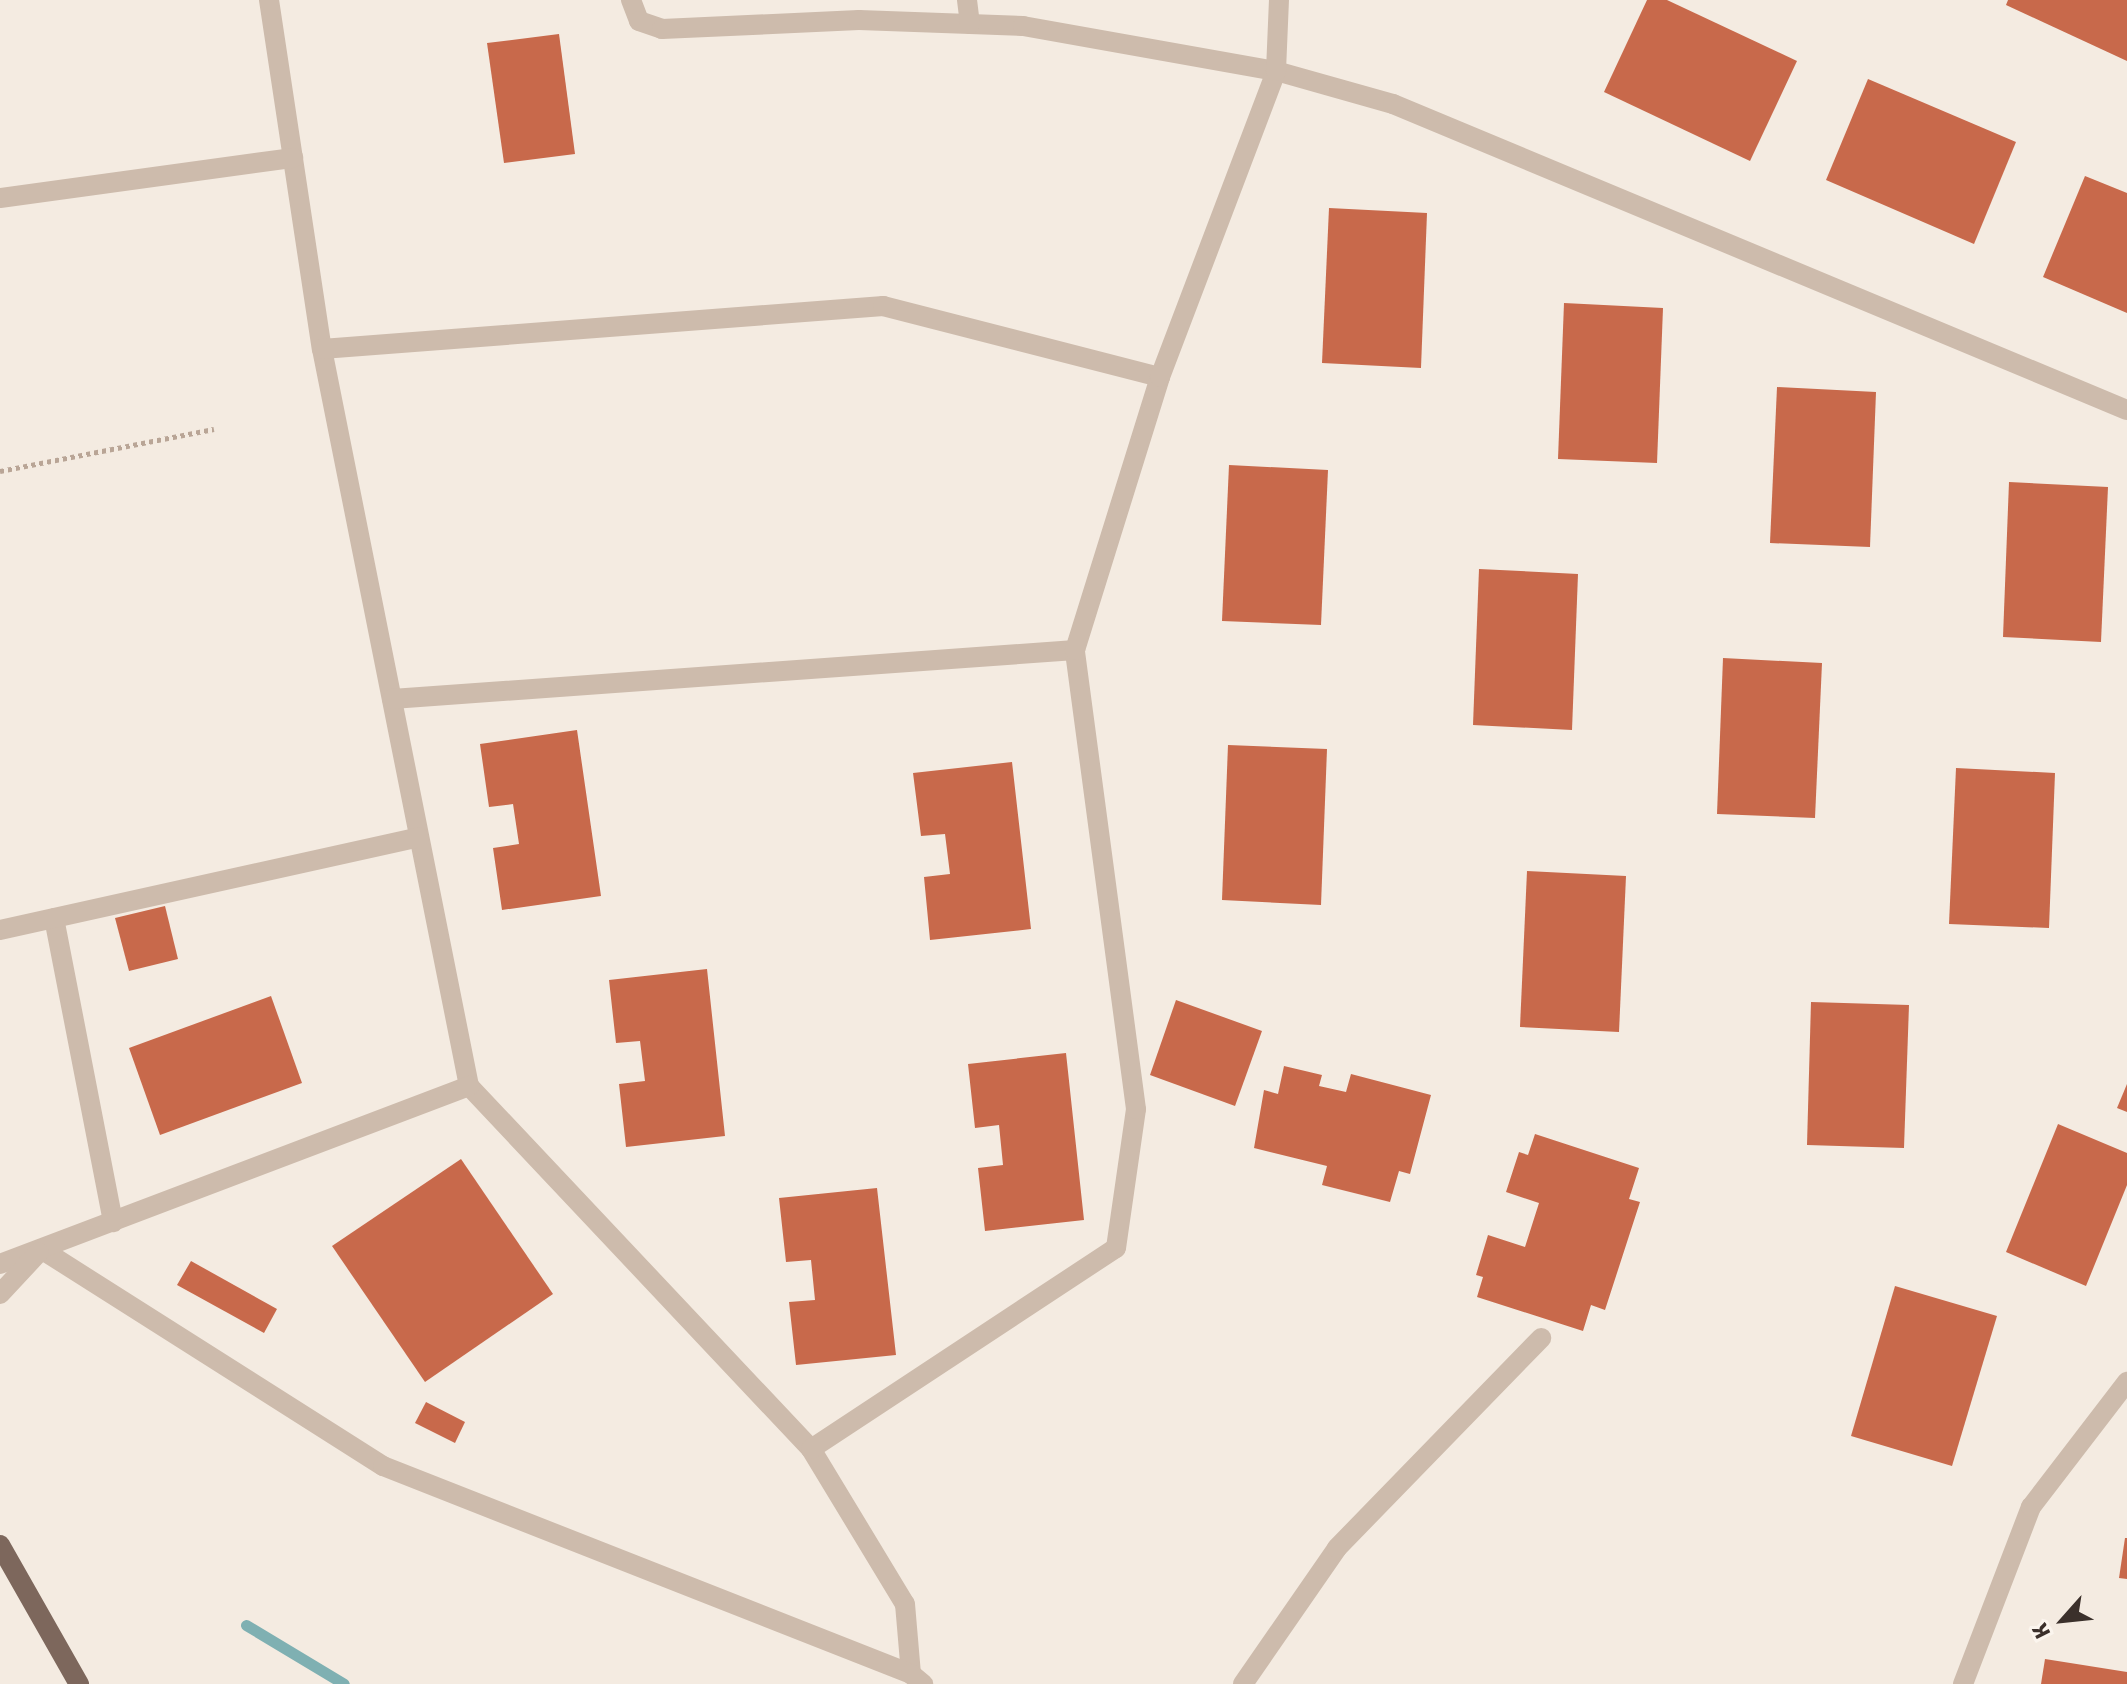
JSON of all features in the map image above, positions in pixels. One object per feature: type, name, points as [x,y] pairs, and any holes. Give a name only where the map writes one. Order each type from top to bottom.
[{"type":"main road","points":[[0,1545],[79,1684]]},
{"type":"street","points":[[269,0],[322,349],[469,1086],[811,1449],[905,1604],[917,1679]]},
{"type":"street","points":[[631,0],[639,21],[662,29],[859,20],[1023,26],[1276,71],[1393,104],[2127,410]]},
{"type":"street","points":[[967,0],[970,24]]},
{"type":"street","points":[[811,1449],[1116,1248],[1136,1109],[1075,650],[1160,377],[1276,71],[1279,0]]},
{"type":"street","points":[[0,198],[293,158]]},
{"type":"street","points":[[322,349],[883,306],[1160,377]]},
{"type":"street","points":[[392,699],[1075,650]]},
{"type":"street","points":[[0,930],[419,837]]},
{"type":"street","points":[[54,918],[113,1222]]},
{"type":"street","points":[[0,1264],[469,1086]]},
{"type":"street","points":[[41,1249],[383,1466],[917,1679]]},
{"type":"street","points":[[0,1294],[41,1249]]},
{"type":"street","points":[[1243,1684],[1337,1548],[1541,1338]]},
{"type":"street","points":[[1963,1684],[2031,1507],[2127,1382]]},
{"type":"path","points":[[0,471],[214,429]]},
{"type":"building","points":[[1647,0],[1667,0],[1797,61],[1750,161],[1604,92]]},
{"type":"building","points":[[2008,0],[2127,0],[2127,61],[2006,5]]},
{"type":"building","points":[[559,34],[575,154],[504,163],[487,43]]},
{"type":"building","points":[[1868,79],[2016,142],[1974,244],[1826,180]]},
{"type":"building","points":[[2085,176],[2127,193],[2127,313],[2043,277]]},
{"type":"building","points":[[1329,208],[1427,213],[1421,368],[1322,363]]},
{"type":"building","points":[[1564,303],[1663,308],[1657,463],[1558,459]]},
{"type":"building","points":[[1777,387],[1876,392],[1870,547],[1770,543]]},
{"type":"building","points":[[1229,465],[1328,470],[1321,625],[1222,621]]},
{"type":"building","points":[[2009,482],[2108,487],[2101,642],[2003,637]]},
{"type":"building","points":[[1479,569],[1578,574],[1572,730],[1473,725]]},
{"type":"building","points":[[1723,658],[1822,663],[1815,818],[1717,814]]},
{"type":"building","points":[[577,730],[601,896],[502,910],[493,848],[519,844],[513,804],[489,807],[480,744]]},
{"type":"building","points":[[1228,745],[1327,749],[1321,905],[1222,900]]},
{"type":"building","points":[[1012,762],[1031,929],[930,940],[924,877],[950,874],[945,834],[921,836],[913,773]]},
{"type":"building","points":[[1956,768],[2055,773],[2049,928],[1949,924]]},
{"type":"building","points":[[1527,871],[1626,876],[1619,1032],[1520,1027]]},
{"type":"building","points":[[165,906],[178,959],[129,971],[115,918]]},
{"type":"building","points":[[707,969],[725,1136],[626,1147],[619,1084],[645,1081],[640,1041],[616,1043],[609,980]]},
{"type":"building","points":[[271,996],[302,1083],[160,1135],[129,1048]]},
{"type":"building","points":[[1176,1000],[1262,1031],[1235,1106],[1150,1075]]},
{"type":"building","points":[[1811,1002],[1909,1005],[1904,1148],[1807,1145]]},
{"type":"building","points":[[1066,1053],[1084,1220],[985,1231],[978,1168],[1003,1165],[999,1125],[975,1128],[968,1064]]},
{"type":"building","points":[[1284,1066],[1322,1075],[1319,1086],[1346,1092],[1351,1074],[1431,1095],[1410,1174],[1399,1171],[1390,1202],[1322,1185],[1327,1166],[1254,1148],[1264,1090],[1278,1094]]},
{"type":"building","points":[[2127,1084],[2127,1112],[2117,1108]]},
{"type":"building","points":[[2058,1124],[2127,1153],[2127,1185],[2086,1286],[2006,1252]]},
{"type":"building","points":[[1535,1134],[1639,1168],[1629,1199],[1640,1202],[1605,1310],[1591,1305],[1583,1331],[1477,1297],[1483,1277],[1476,1275],[1488,1235],[1525,1247],[1539,1203],[1506,1192],[1519,1152],[1528,1155]]},
{"type":"building","points":[[461,1159],[553,1294],[425,1382],[332,1246]]},
{"type":"building","points":[[877,1188],[896,1355],[796,1365],[789,1302],[815,1300],[811,1260],[786,1262],[779,1198]]},
{"type":"building","points":[[191,1261],[277,1309],[264,1333],[177,1285]]},
{"type":"building","points":[[1895,1286],[1997,1316],[1952,1466],[1851,1436]]},
{"type":"building","points":[[426,1402],[465,1422],[455,1443],[415,1423]]},
{"type":"building","points":[[2127,1538],[2127,1579],[2119,1578]]},
{"type":"building","points":[[2045,1659],[2127,1672],[2127,1684],[2041,1684]]},
{"type":"waterway","points":[[246,1625],[344,1684]]}]
